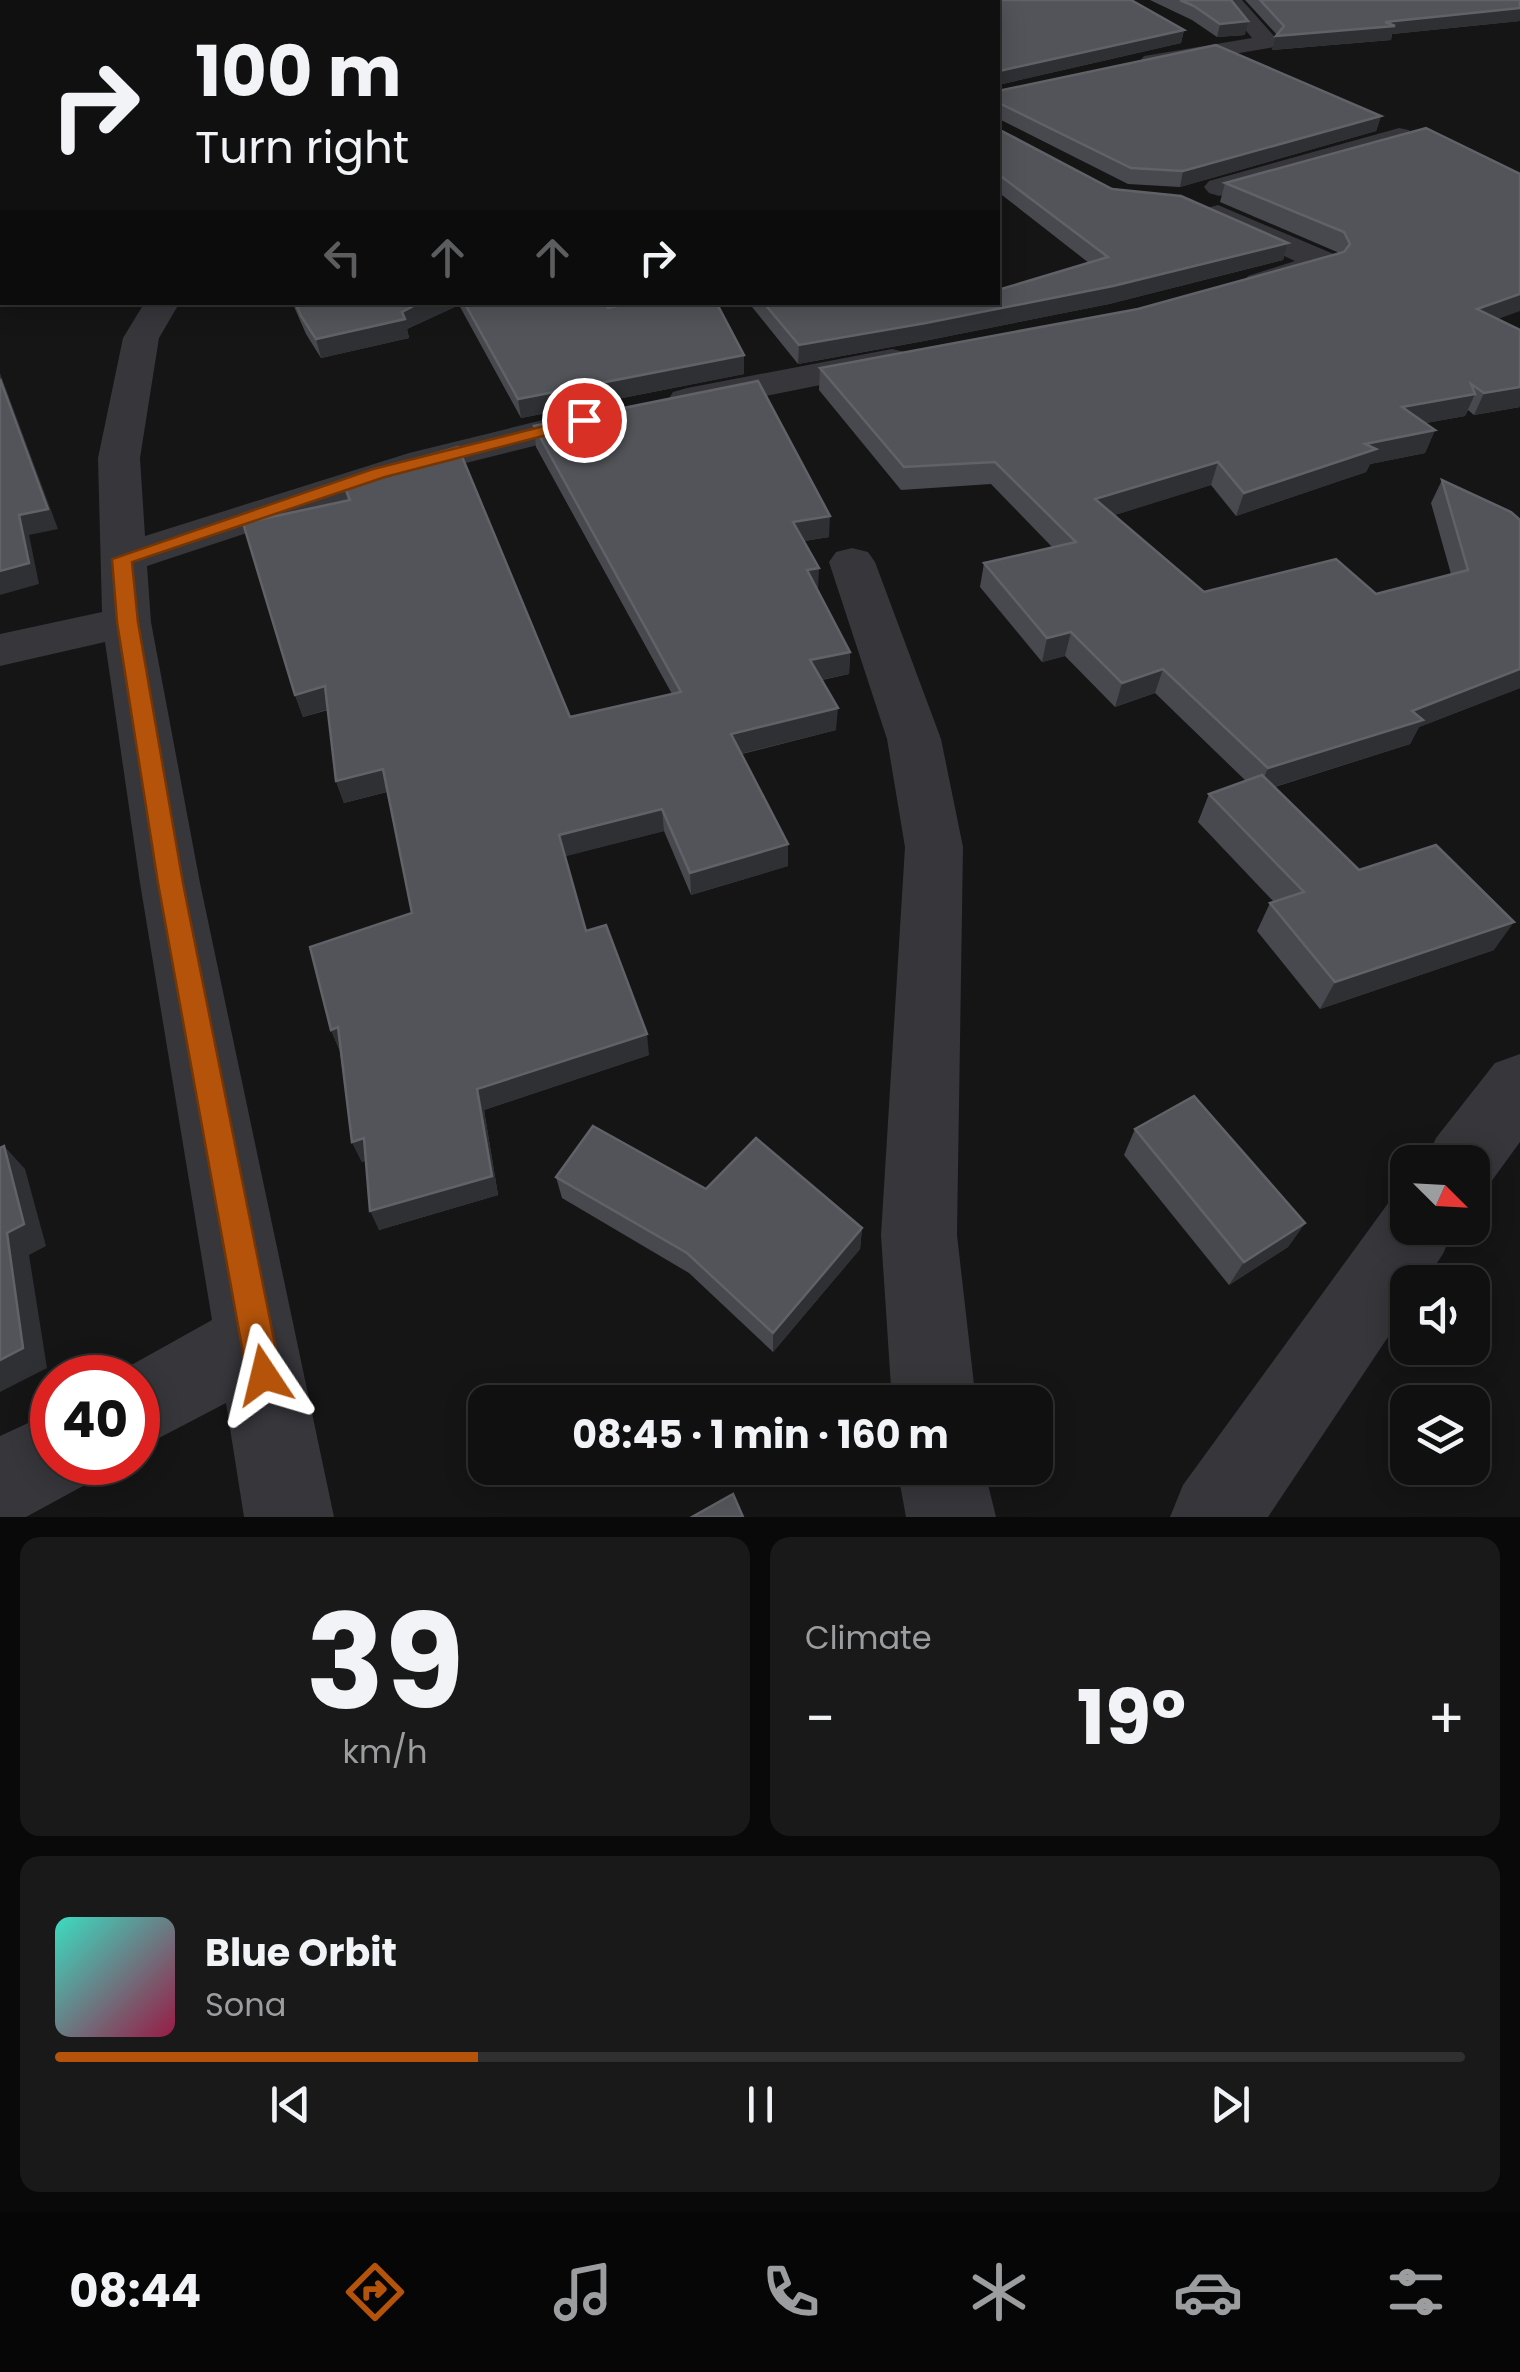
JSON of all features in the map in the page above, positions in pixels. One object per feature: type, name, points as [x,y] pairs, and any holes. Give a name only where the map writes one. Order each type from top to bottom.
[{"type":"street","points":[[1125,67],[1210,48],[1233,49],[1267,42],[1231,0]]},
{"type":"street","points":[[1182,28],[1210,48]]},
{"type":"street","points":[[1225,292],[1324,262],[1199,199],[1399,136]]},
{"type":"street","points":[[162,305],[141,338],[118,458],[128,622],[170,883],[289,1517]]},
{"type":"street","points":[[122,559],[379,473],[546,428],[922,355]]},
{"type":"street","points":[[852,562],[914,739],[934,846],[919,1235],[932,1385]]},
{"type":"street","points":[[0,650],[128,622]]},
{"type":"street","points":[[1475,1145],[1520,1085]]},
{"type":"street","points":[[1215,1517],[1404,1245]]},
{"type":"street","points":[[160,1395],[258,1339]]},
{"type":"street","points":[[0,1484],[30,1467]]},
{"type":"street","points":[[944,1485],[951,1517]]},
{"type":"building","points":[[1000,0],[1131,0],[1184,30],[1000,71]]},
{"type":"building","points":[[1180,0],[1231,0],[1248,21],[1220,24]]},
{"type":"building","points":[[1260,0],[1520,0],[1520,8],[1385,22],[1395,26],[1276,36],[1284,26]]},
{"type":"building","points":[[1216,45],[1381,116],[1183,171],[1131,168],[1000,103],[1000,91]]},
{"type":"building","points":[[1426,128],[1520,174],[1520,294],[1477,309],[1520,330],[1520,387],[1484,393],[1471,384],[1475,394],[1402,407],[1435,430],[1365,444],[1376,449],[1244,493],[1218,462],[1095,499],[1204,592],[1336,559],[1376,594],[1468,570],[1442,480],[1511,512],[1520,520],[1520,669],[1412,711],[1423,720],[1268,768],[1163,669],[1122,683],[1071,632],[1047,638],[984,563],[1076,542],[995,462],[904,467],[820,368],[1138,309],[1344,252],[1350,244],[1344,232],[1225,183]]},
{"type":"building","points":[[1000,130],[1112,189],[1181,196],[1288,243],[1113,286],[799,345],[766,305],[1000,305],[1000,289],[1108,257],[1000,176]]},
{"type":"building","points":[[296,305],[415,305],[402,312],[405,319],[316,339]]},
{"type":"building","points":[[466,305],[718,305],[744,355],[518,399]]},
{"type":"building","points":[[0,379],[48,509],[19,515],[29,563],[0,571]]},
{"type":"building","points":[[758,381],[830,516],[793,522],[819,568],[807,570],[850,652],[810,660],[838,708],[731,734],[788,844],[690,873],[662,809],[559,835],[586,931],[606,925],[647,1034],[477,1089],[492,1176],[370,1211],[364,1138],[352,1142],[338,1027],[331,1030],[310,947],[412,913],[383,769],[336,781],[325,686],[295,695],[243,523],[350,500],[342,480],[458,447],[570,717],[681,692],[534,426]]},
{"type":"building","points":[[1262,775],[1359,870],[1436,845],[1514,922],[1335,982],[1270,903],[1304,892],[1209,794]]},
{"type":"building","points":[[1194,1096],[1305,1223],[1244,1262],[1135,1129]]},
{"type":"building","points":[[593,1126],[706,1189],[756,1138],[862,1228],[773,1333],[687,1253],[556,1177]]},
{"type":"building","points":[[4,1146],[24,1224],[7,1233],[23,1348],[0,1360],[0,1148]]},
{"type":"building","points":[[733,1494],[743,1517],[692,1517]]},
{"type":"route","points":[[264,1375],[170,883],[128,622],[122,559],[379,473],[584,420]]}]
